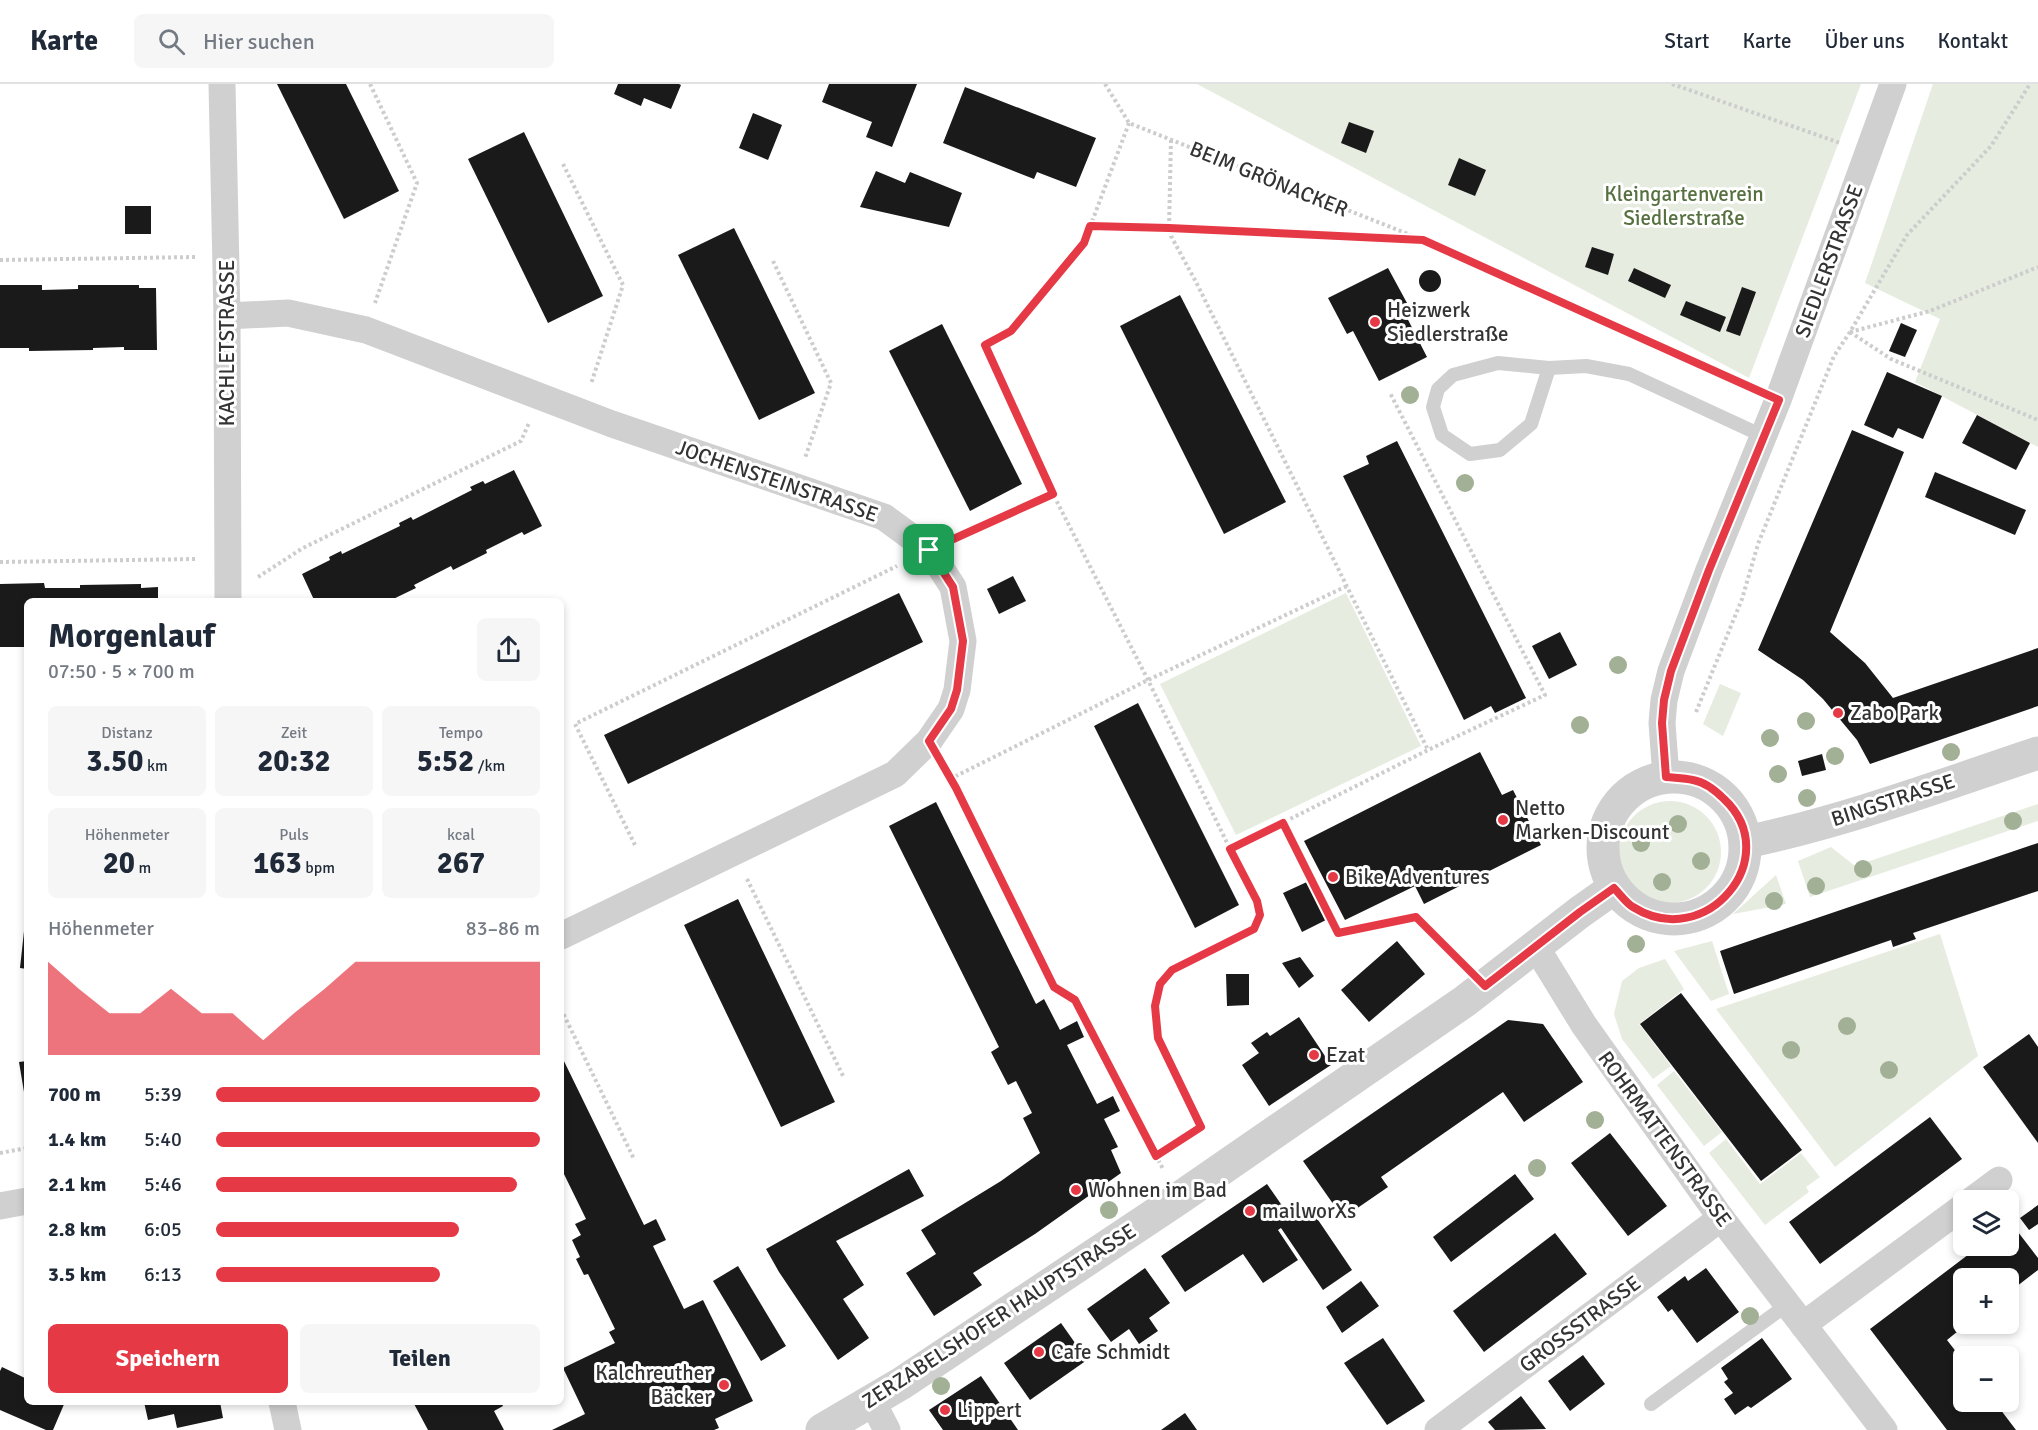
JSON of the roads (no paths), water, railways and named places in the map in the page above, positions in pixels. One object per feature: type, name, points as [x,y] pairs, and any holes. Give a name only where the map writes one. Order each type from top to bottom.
[{"type":"street","name":"KACHLETSTRASSE","points":[[222,84],[227,316],[228,581]]},
{"type":"street","name":"SIEDLERSTRASSE","points":[[1666,777],[1662,723],[1664,700],[1671,671],[1709,570],[1779,400],[1893,84]]},
{"type":"street","name":"JOCHENSTEINSTRASSE","points":[[227,316],[288,313],[366,330],[582,413],[884,518],[929,550],[953,587],[963,641],[957,690],[951,709],[929,741],[895,774],[564,935]]},
{"type":"street","name":"BINGSTRASSE","points":[[1746,842],[1784,834],[1861,812],[2038,753]]},
{"type":"street","points":[[1666,777],[1695,780],[1715,790],[1731,806],[1743,825],[1746,842],[1742,870],[1732,890],[1716,906],[1696,916],[1674,920],[1652,916],[1632,907],[1614,888],[1606,873],[1602,852],[1604,832],[1613,810],[1629,792],[1647,781],[1666,777]]},
{"type":"street","name":"ZERZABELSHOFER HAUPTSTRASSE","points":[[822,1430],[929,1366],[1178,1199],[1466,1001],[1614,888]]},
{"type":"street","name":"ROHRMATTENSTRASSE","points":[[1536,947],[1584,1025],[1721,1218],[1884,1430]]},
{"type":"street","points":[[1986,1190],[1999,1180]]},
{"type":"street","points":[[0,1206],[24,1202]]},
{"type":"street","points":[[1796,1315],[1953,1213]]},
{"type":"street","name":"GROSSSTRASSE","points":[[1438,1430],[1721,1218]]},
{"type":"street","points":[[872,1401],[887,1430]]},
{"type":"street","points":[[283,1405],[288,1430]]},
{"type":"lane","points":[[1549,368],[1531,424],[1500,450],[1470,454],[1442,435],[1433,407],[1438,389],[1453,375],[1498,363],[1549,368],[1586,366],[1629,374],[1763,436]]},
{"type":"lane","points":[[1651,1404],[1796,1315]]},
{"type":"place","name":"Heizwerk Siedlerstraße","points":[[1375,322]]},
{"type":"place","name":"Zabo Park","points":[[1838,713]]},
{"type":"place","name":"Netto Marken-Discount","points":[[1503,820]]},
{"type":"place","name":"Bike Adventures","points":[[1333,877]]},
{"type":"place","name":"Ezat","points":[[1314,1055]]},
{"type":"place","name":"Wohnen im Bad","points":[[1076,1190]]},
{"type":"place","name":"mailworXs","points":[[1250,1211]]},
{"type":"place","name":"Cafe Schmidt","points":[[1039,1352]]},
{"type":"place","name":"Kalchreuther Bäcker","points":[[724,1385]]},
{"type":"place","name":"Lippert","points":[[945,1410]]},
{"type":"park label","name":"Kleingartenverein Siedlerstraße","points":[[1684,206]]}]
